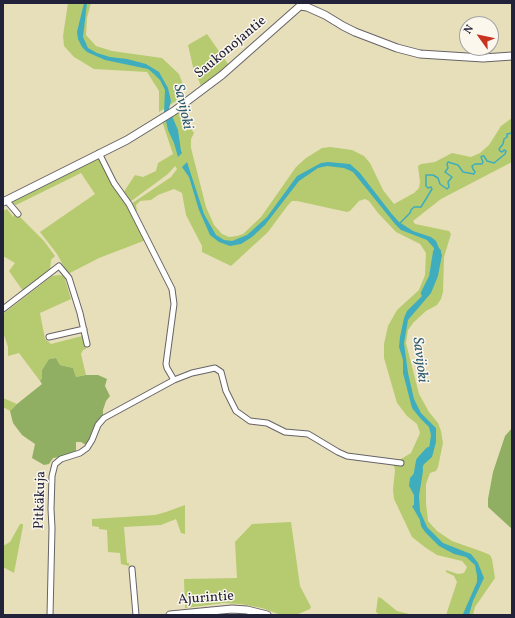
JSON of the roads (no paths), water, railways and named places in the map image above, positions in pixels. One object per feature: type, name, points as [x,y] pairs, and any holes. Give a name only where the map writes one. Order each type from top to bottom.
[{"type":"street","name":"Saukonojantie","points":[[5,201],[127,140],[174,111],[222,75],[301,4],[325,15],[354,32],[397,48],[420,54],[484,58],[512,56]]},
{"type":"street","points":[[99,153],[114,183],[129,204],[172,289],[174,304],[166,364],[174,380]]},
{"type":"street","points":[[5,201],[18,214]]},
{"type":"street","points":[[3,309],[59,266],[69,278],[87,344]]},
{"type":"street","points":[[49,337],[84,329]]},
{"type":"street","name":"Pitkäkuja","points":[[50,615],[52,476],[55,464],[61,459],[80,453],[87,448],[92,440],[98,424],[104,418],[174,380],[192,373],[215,368],[221,372],[226,391],[236,411],[250,421],[267,423],[285,432],[308,434],[347,456],[401,463]]},
{"type":"street","points":[[132,569],[136,615]]},
{"type":"street","name":"Ajurintie","points":[[170,615],[247,610],[267,615]]},
{"type":"water","points":[[84,3],[87,3],[83,37],[88,48],[97,53],[110,57],[127,59],[146,64],[159,72],[168,88],[171,101],[169,109],[178,130],[182,153],[178,157],[168,130],[164,112],[165,90],[160,80],[148,69],[105,60],[87,52],[82,47],[78,39],[77,32]]},
{"type":"water","points":[[187,162],[204,214],[216,235],[224,240],[232,241],[247,235],[267,217],[297,176],[321,163],[328,162],[350,164],[360,173],[399,222],[413,231],[431,237],[436,241],[442,255],[438,276],[431,293],[408,320],[404,343],[408,373],[414,399],[421,413],[436,428],[436,442],[432,457],[422,466],[423,471],[419,496],[420,511],[427,527],[443,543],[471,554],[478,563],[484,578],[473,601],[469,615],[463,614],[477,582],[475,565],[466,557],[454,554],[439,546],[425,532],[412,506],[414,505],[414,495],[409,486],[410,478],[419,468],[429,449],[431,435],[429,427],[412,408],[403,373],[403,360],[399,347],[400,337],[407,311],[425,293],[431,282],[434,263],[434,248],[427,240],[401,230],[353,172],[344,168],[327,166],[318,168],[299,181],[265,225],[252,237],[241,244],[230,246],[219,242],[210,235],[199,210],[189,177],[182,167]]},
{"type":"waterway","points":[[399,224],[414,207],[421,207],[432,189],[431,187],[428,188],[426,186],[426,175],[433,175],[438,178],[440,184],[447,189],[449,187],[448,182],[452,177],[445,172],[448,168],[448,162],[458,165],[463,172],[474,174],[475,172],[472,166],[475,164],[482,164],[482,156],[484,156],[487,161],[494,163],[505,154],[506,151],[504,150],[502,152],[499,149],[503,144],[504,139],[507,137],[507,134],[512,133]]},
{"type":"waterway","name":"Savijoki","points":[[425,293],[433,277],[437,252]]},
{"type":"waterway","name":"Savijoki","points":[[417,478],[420,461],[429,451]]}]
